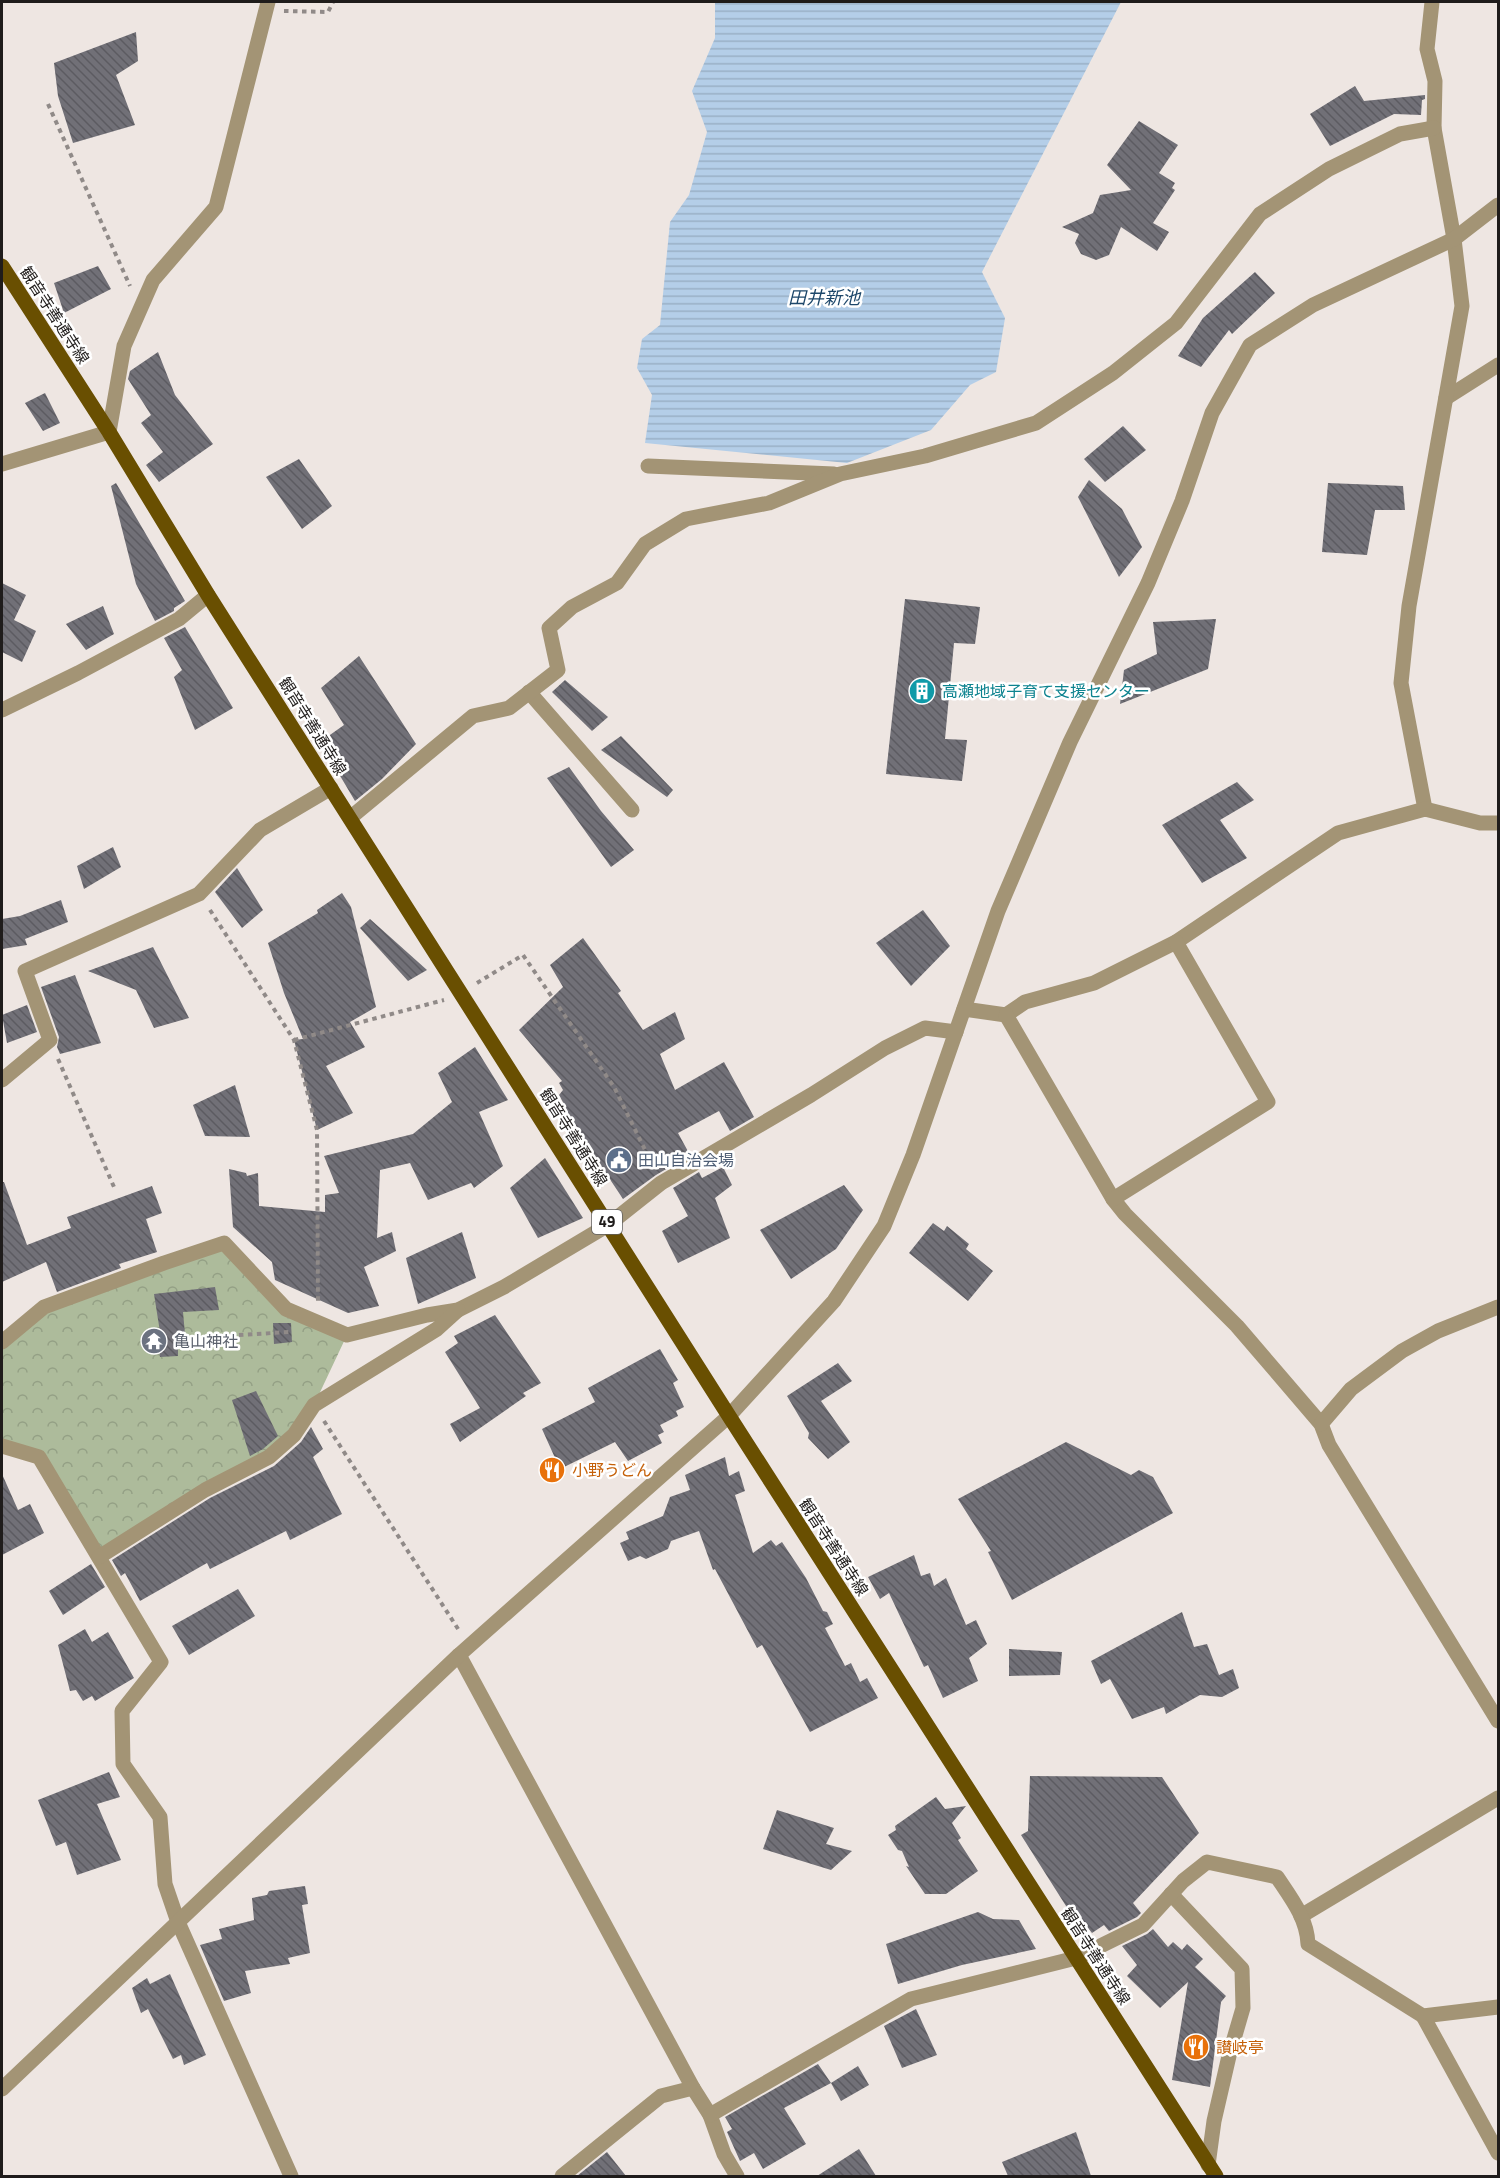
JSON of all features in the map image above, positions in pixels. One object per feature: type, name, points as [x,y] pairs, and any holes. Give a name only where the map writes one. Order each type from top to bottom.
[{"type":"main road","name":"観音寺善通寺線","points":[[2,266],[110,432],[208,595],[729,1416],[1212,2170]]},
{"type":"street","points":[[1425,809],[1401,683],[1409,606],[1462,306],[1454,238],[1434,128],[1435,81],[1426,49],[1432,2]]},
{"type":"street","points":[[2,464],[110,432],[124,346],[153,279],[216,207],[266,6]]},
{"type":"street","points":[[350,818],[473,716],[509,708],[558,670],[549,628],[572,607],[617,583],[645,544],[686,519],[769,503],[840,474],[926,456],[1036,423],[1113,372],[1176,323],[1260,214],[1329,169],[1400,134],[1434,128]]},
{"type":"street","points":[[2,2089],[464,1651],[729,1416],[834,1301],[884,1226],[914,1155],[998,911],[1066,753],[1148,583],[1182,501],[1212,413],[1250,345],[1313,305],[1454,238],[1498,205]]},
{"type":"street","points":[[1446,398],[1498,365]]},
{"type":"street","points":[[648,466],[840,474]]},
{"type":"street","points":[[2,710],[78,673],[179,619],[208,595]]},
{"type":"street","points":[[529,692],[632,810]]},
{"type":"street","points":[[2,1080],[50,1040],[25,970],[199,894],[260,830],[331,788]]},
{"type":"street","points":[[964,1009],[1006,1015],[1025,1002],[1094,983],[1176,942],[1338,833],[1425,809],[1480,823],[1498,824]]},
{"type":"street","points":[[1113,1199],[1268,1102],[1176,942]]},
{"type":"street","points":[[1006,1015],[1113,1199],[1125,1214],[1237,1326],[1321,1425],[1329,1445],[1498,1721]]},
{"type":"street","points":[[99,1557],[205,1490],[269,1457],[294,1435],[314,1405],[437,1329],[458,1310],[504,1287],[608,1225],[661,1183],[811,1095],[885,1048],[925,1028],[956,1032]]},
{"type":"street","points":[[2,1342],[44,1307],[224,1243],[286,1309],[347,1335],[427,1315],[458,1310]]},
{"type":"street","points":[[1321,1425],[1351,1389],[1402,1351],[1438,1331],[1498,1307]]},
{"type":"street","points":[[2,1446],[39,1457],[161,1662],[122,1712],[123,1764],[160,1817],[165,1884],[178,1922],[291,2176]]},
{"type":"street","points":[[464,1651],[693,2088],[710,2115],[724,2154],[736,2176]]},
{"type":"street","points":[[1301,1916],[1498,1798]]},
{"type":"street","points":[[710,2115],[911,1999],[1076,1958],[1143,1925],[1183,1881],[1207,1862],[1277,1877],[1301,1916],[1307,1931],[1308,1944],[1423,2016],[1498,2153]]},
{"type":"street","points":[[1171,1894],[1242,1969],[1243,2008],[1214,2121],[1212,2170]]},
{"type":"street","points":[[1423,2016],[1498,2007]]},
{"type":"street","points":[[562,2176],[661,2096],[693,2088]]},
{"type":"path","points":[[266,6],[328,12],[333,2]]},
{"type":"path","points":[[48,104],[140,309]]},
{"type":"path","points":[[199,894],[294,1040],[317,1130],[318,1322]]},
{"type":"path","points":[[294,1040],[446,1000],[524,955],[614,1087],[661,1183]]},
{"type":"path","points":[[50,1040],[114,1187]]},
{"type":"path","points":[[185,1338],[301,1332]]},
{"type":"path","points":[[314,1405],[464,1651]]},
{"type":"green space","points":[[224,1243],[286,1309],[347,1335],[314,1405],[294,1435],[99,1557],[39,1457],[2,1446],[2,1342],[44,1307]]},
{"type":"water","name":"田井新池","points":[[715,2],[1121,2],[982,272],[1005,318],[996,372],[970,385],[931,430],[847,463],[645,443],[652,395],[637,368],[642,339],[660,325],[670,222],[689,195],[707,132],[692,91],[715,38]]},
{"type":"building","points":[[136,32],[138,61],[116,75],[135,125],[73,143],[58,96],[54,63]]},
{"type":"building","points":[[1355,86],[1364,101],[1425,95],[1425,99],[1422,100],[1421,115],[1394,114],[1330,146],[1310,114]]},
{"type":"building","points":[[1139,121],[1178,145],[1159,173],[1175,183],[1172,188],[1175,190],[1153,223],[1169,232],[1157,251],[1121,227],[1109,255],[1096,260],[1081,254],[1075,243],[1079,234],[1062,227],[1093,213],[1100,195],[1131,190],[1107,165]]},
{"type":"building","points":[[98,266],[111,289],[64,313],[54,283]]},
{"type":"building","points":[[1255,272],[1275,293],[1232,334],[1229,330],[1201,367],[1178,356],[1203,318]]},
{"type":"building","points":[[158,352],[175,395],[213,444],[159,482],[146,465],[163,452],[141,423],[151,415],[128,379],[130,371]]},
{"type":"building","points":[[45,393],[60,423],[43,431],[25,403]]},
{"type":"building","points":[[1123,426],[1146,450],[1105,482],[1084,459]]},
{"type":"building","points":[[299,459],[332,506],[302,529],[266,477]]},
{"type":"building","points":[[1089,480],[1122,509],[1142,547],[1119,577],[1078,497]]},
{"type":"building","points":[[116,483],[185,601],[174,608],[174,611],[155,621],[136,584],[111,486]]},
{"type":"building","points":[[1328,483],[1403,486],[1405,510],[1375,510],[1367,555],[1322,552]]},
{"type":"building","points":[[2,583],[26,595],[14,620],[36,631],[22,662],[2,652]]},
{"type":"building","name":"高瀬地域子育て支援センター","points":[[905,599],[980,607],[975,644],[954,643],[945,739],[967,740],[962,781],[886,774]]},
{"type":"building","points":[[103,606],[114,634],[86,650],[66,624]]},
{"type":"building","points":[[1216,619],[1208,669],[1120,704],[1124,670],[1157,654],[1153,622]]},
{"type":"building","points":[[185,627],[233,708],[195,730],[174,677],[182,670],[164,638]]},
{"type":"building","points":[[359,656],[416,744],[382,779],[355,801],[320,742],[344,725],[321,688]]},
{"type":"building","points":[[565,680],[608,717],[592,731],[552,692]]},
{"type":"building","points":[[621,736],[673,790],[667,797],[601,750]]},
{"type":"building","points":[[569,767],[601,811],[634,850],[611,867],[547,778]]},
{"type":"building","points":[[1237,782],[1254,800],[1220,820],[1247,858],[1202,883],[1162,825]]},
{"type":"building","points":[[113,847],[121,867],[84,889],[77,866]]},
{"type":"building","points":[[237,868],[263,910],[242,928],[215,892]]},
{"type":"building","points":[[342,893],[351,907],[376,1007],[350,1022],[365,1047],[326,1066],[353,1113],[317,1130],[294,1040],[303,1039],[284,993],[268,943],[318,913],[317,910]]},
{"type":"building","points":[[61,900],[68,922],[25,939],[27,945],[2,949],[2,919],[20,916]]},
{"type":"building","points":[[923,910],[950,946],[911,986],[876,943]]},
{"type":"building","points":[[370,919],[427,970],[408,981],[360,928]]},
{"type":"building","points":[[583,938],[621,991],[618,993],[643,1030],[675,1012],[685,1039],[660,1054],[675,1090],[724,1062],[754,1117],[730,1131],[719,1111],[678,1133],[690,1155],[656,1175],[623,1199],[562,1107],[564,1104],[559,1095],[563,1090],[559,1083],[562,1081],[519,1030],[563,987],[550,965]]},
{"type":"building","points":[[153,947],[189,1018],[154,1028],[136,990],[88,971]]},
{"type":"building","points":[[75,975],[101,1043],[60,1054],[57,1047],[59,1037],[41,987]]},
{"type":"building","points":[[27,1005],[37,1032],[7,1043],[2,1015]]},
{"type":"building","points":[[475,1047],[508,1100],[479,1112],[503,1166],[474,1188],[471,1183],[428,1200],[410,1163],[380,1170],[377,1238],[392,1232],[396,1251],[364,1267],[379,1306],[348,1313],[275,1280],[272,1262],[233,1227],[229,1169],[246,1173],[247,1176],[258,1173],[259,1206],[325,1212],[325,1195],[339,1193],[324,1156],[413,1134],[452,1102],[438,1073]]},
{"type":"building","points":[[235,1085],[250,1137],[205,1136],[193,1105]]},
{"type":"building","points":[[545,1158],[583,1218],[538,1238],[510,1188]]},
{"type":"building","points":[[723,1167],[732,1185],[715,1198],[730,1238],[678,1263],[662,1231],[688,1216],[673,1188],[699,1172],[702,1178]]},
{"type":"building","points":[[2,1182],[4,1182],[27,1245],[71,1228],[67,1217],[152,1186],[162,1213],[146,1219],[157,1252],[119,1264],[121,1268],[57,1292],[46,1262],[2,1282]]},
{"type":"building","points":[[844,1185],[863,1210],[836,1249],[791,1279],[760,1230]]},
{"type":"building","points":[[933,1223],[944,1231],[947,1226],[969,1244],[966,1249],[993,1271],[968,1301],[909,1253]]},
{"type":"building","points":[[462,1232],[476,1278],[418,1304],[406,1258]]},
{"type":"building","points":[[215,1287],[219,1310],[183,1312],[186,1345],[178,1346],[178,1356],[160,1357],[156,1332],[160,1332],[154,1294]]},
{"type":"building","points":[[495,1315],[541,1383],[523,1393],[526,1396],[460,1442],[450,1424],[480,1408],[445,1352],[458,1343],[454,1336]]},
{"type":"building","points":[[273,1323],[291,1323],[292,1342],[274,1344]]},
{"type":"building","points":[[660,1349],[678,1380],[673,1383],[684,1407],[676,1411],[678,1416],[660,1425],[664,1432],[658,1435],[662,1443],[628,1461],[615,1442],[560,1469],[542,1429],[595,1402],[588,1388]]},
{"type":"building","points":[[838,1363],[852,1381],[821,1401],[850,1442],[828,1459],[808,1438],[809,1433],[787,1396]]},
{"type":"building","points":[[256,1391],[278,1436],[263,1449],[250,1456],[232,1400]]},
{"type":"building","points":[[311,1427],[323,1449],[313,1457],[342,1514],[290,1540],[286,1531],[210,1569],[207,1563],[140,1601],[125,1573],[121,1576],[112,1560],[210,1498],[274,1466],[301,1442]]},
{"type":"building","points":[[1066,1442],[1131,1475],[1139,1470],[1153,1477],[1173,1513],[1012,1600],[988,1552],[991,1551],[958,1499]]},
{"type":"building","points":[[725,1457],[729,1476],[739,1471],[745,1491],[735,1495],[753,1553],[771,1540],[776,1546],[782,1542],[806,1578],[823,1611],[827,1612],[833,1624],[825,1628],[845,1666],[851,1663],[860,1682],[867,1678],[878,1698],[810,1732],[762,1645],[757,1648],[715,1569],[713,1570],[699,1531],[671,1541],[668,1549],[646,1559],[640,1556],[628,1561],[620,1543],[629,1539],[626,1532],[663,1516],[670,1497],[690,1490],[685,1475]]},
{"type":"building","points":[[2,1474],[18,1510],[30,1504],[44,1533],[2,1555]]},
{"type":"building","points":[[914,1555],[921,1576],[930,1573],[934,1586],[946,1578],[966,1625],[976,1620],[987,1644],[969,1658],[978,1681],[943,1698],[928,1665],[924,1667],[889,1593],[880,1599],[868,1577]]},
{"type":"building","points":[[91,1564],[105,1587],[63,1615],[49,1591]]},
{"type":"building","points":[[238,1589],[255,1616],[189,1655],[172,1626]]},
{"type":"building","points":[[1182,1612],[1194,1647],[1207,1644],[1219,1675],[1233,1669],[1239,1688],[1222,1697],[1200,1695],[1166,1714],[1164,1707],[1132,1719],[1110,1679],[1101,1684],[1091,1661]]},
{"type":"building","points":[[85,1629],[92,1642],[108,1632],[134,1678],[95,1701],[92,1696],[83,1701],[76,1690],[70,1691],[58,1645]]},
{"type":"building","points":[[1009,1649],[1062,1652],[1060,1675],[1009,1676]]},
{"type":"building","points":[[109,1772],[120,1797],[97,1804],[121,1860],[77,1875],[66,1842],[56,1846],[38,1800]]},
{"type":"building","points":[[1030,1776],[1162,1777],[1199,1833],[1133,1903],[1141,1913],[1137,1917],[1109,1931],[1104,1925],[1092,1933],[1077,1914],[1073,1917],[1021,1835],[1028,1831]]},
{"type":"building","points":[[936,1797],[945,1809],[966,1806],[952,1823],[961,1838],[958,1840],[978,1871],[946,1894],[925,1894],[906,1866],[909,1867],[902,1851],[898,1850],[888,1835],[896,1830],[895,1826]]},
{"type":"building","points":[[777,1810],[834,1828],[826,1844],[852,1851],[831,1870],[763,1849]]},
{"type":"building","points":[[305,1886],[308,1904],[302,1905],[310,1953],[288,1958],[290,1964],[245,1971],[251,1993],[224,2001],[200,1945],[222,1939],[219,1929],[254,1920],[252,1898],[267,1895],[269,1891]]},
{"type":"building","points":[[978,1912],[993,1919],[1019,1920],[1036,1949],[962,1965],[898,1984],[886,1944]]},
{"type":"building","points":[[1153,1929],[1168,1947],[1173,1942],[1182,1950],[1187,1944],[1203,1959],[1195,1967],[1226,1996],[1221,2002],[1210,2087],[1172,2080],[1188,1982],[1160,2008],[1127,1976],[1137,1965],[1122,1946]]},
{"type":"building","points":[[170,1974],[206,2055],[184,2065],[181,2055],[173,2059],[148,2009],[141,2013],[132,1988],[147,1978],[150,1984]]},
{"type":"building","points":[[916,2009],[937,2055],[902,2068],[884,2026]]},
{"type":"building","points":[[818,2064],[831,2083],[784,2108],[806,2144],[763,2169],[754,2153],[740,2161],[727,2132],[732,2129],[725,2117]]},
{"type":"building","points":[[858,2066],[869,2085],[841,2101],[831,2083]]},
{"type":"building","points":[[1076,2132],[1091,2176],[1008,2176],[1002,2162]]},
{"type":"building","points":[[859,2149],[876,2176],[817,2176]]},
{"type":"building","points":[[607,2152],[626,2176],[577,2176]]},
{"type":"place","name":"高瀬地域子育て支援センター","points":[[922,691]]},
{"type":"place","name":"田山自治会場","points":[[619,1160]]},
{"type":"place","name":"亀山神社","points":[[154,1341]]},
{"type":"place","name":"小野うどん","points":[[552,1470]]},
{"type":"place","name":"讃岐亭","points":[[1196,2047]]}]
